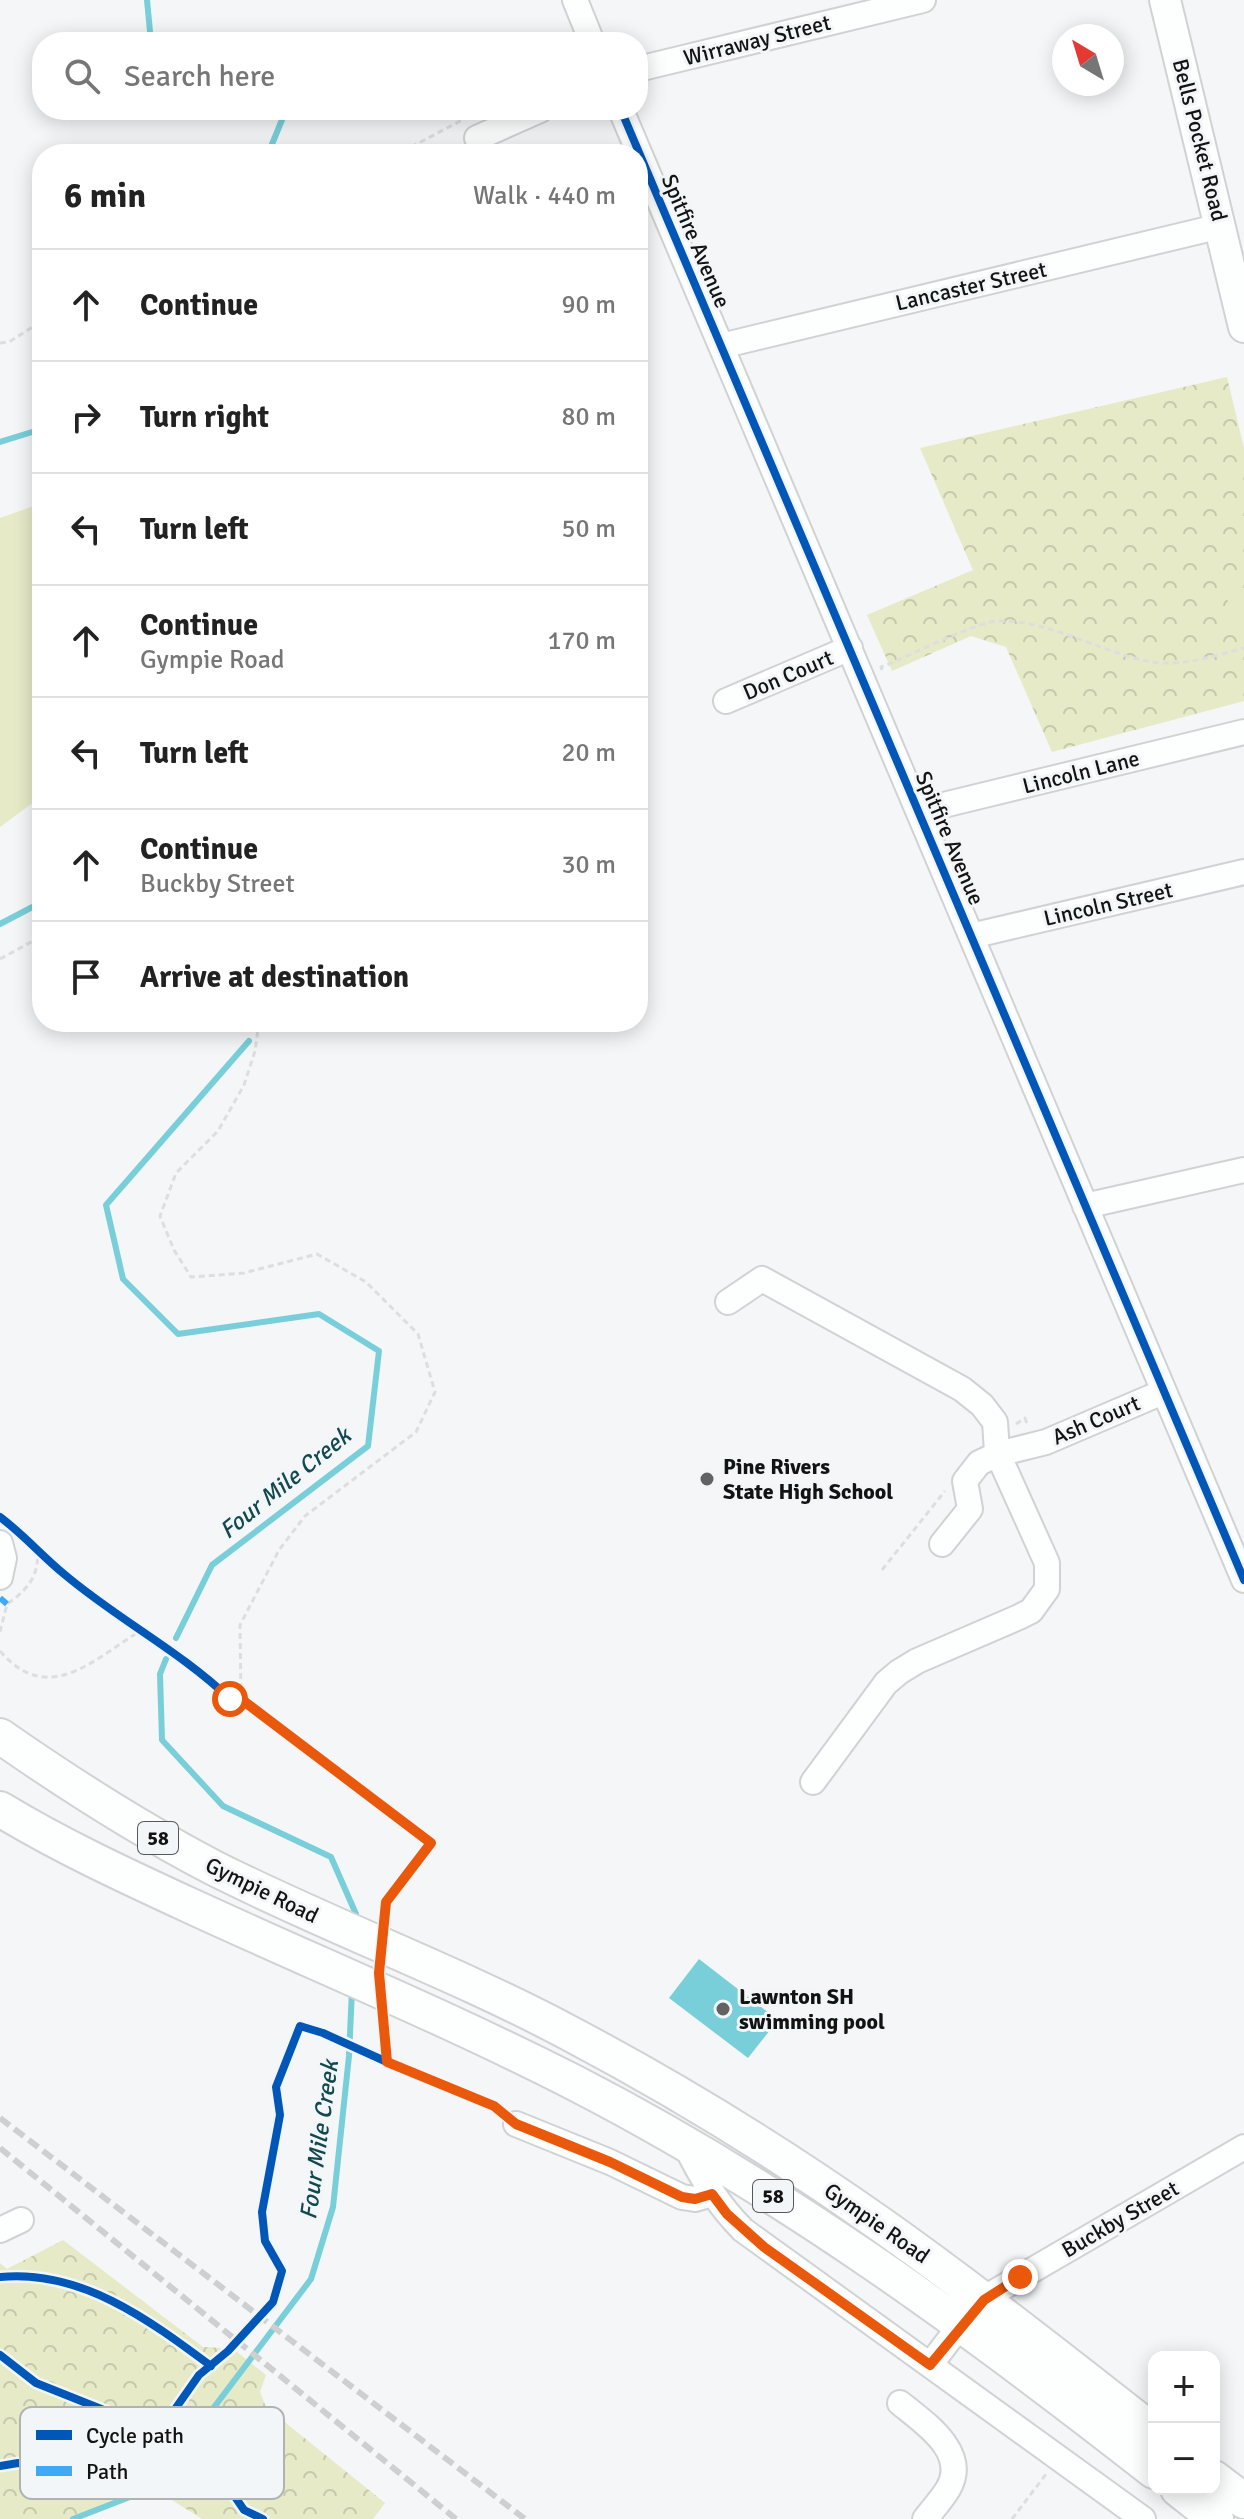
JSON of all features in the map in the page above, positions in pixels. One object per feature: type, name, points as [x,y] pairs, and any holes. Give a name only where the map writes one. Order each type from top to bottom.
[{"type":"highway","name":"Gympie Road","points":[[0,1736],[134,1824],[215,1868],[571,2034],[707,2112],[834,2192],[1148,2466]]},
{"type":"highway","name":"Gympie Road","points":[[0,1809],[113,1870],[576,2083],[685,2143],[850,2245],[973,2312],[1148,2428]]},
{"type":"highway","points":[[1220,2483],[1244,2501]]},
{"type":"highway","points":[[1185,2495],[1212,2517]]},
{"type":"main road","name":"Bells Pocket Road","points":[[1165,0],[1244,327]]},
{"type":"street","points":[[575,0],[588,32]]},
{"type":"street","name":"Wirraway Street","points":[[648,67],[923,0]]},
{"type":"street","points":[[475,127],[502,120]]},
{"type":"street","name":"Spitfire Avenue","points":[[625,120],[635,144]]},
{"type":"street","name":"Spitfire Avenue","points":[[648,174],[1244,1580]]},
{"type":"street","name":"Lancaster Street","points":[[721,346],[1221,226]]},
{"type":"street","name":"Don Court","points":[[726,701],[850,648]]},
{"type":"street","name":"Lincoln Lane","points":[[919,811],[1244,732]]},
{"type":"street","name":"Lincoln Street","points":[[971,936],[1244,872]]},
{"type":"street","points":[[1085,1206],[1244,1170]]},
{"type":"street","points":[[728,1302],[762,1279],[962,1389],[982,1405],[995,1422],[998,1454],[1047,1563],[1047,1589],[1041,1600],[1019,1617],[917,1661],[899,1672],[886,1683],[813,1782]]},
{"type":"street","name":"Ash Court","points":[[998,1454],[1046,1442],[1163,1392]]},
{"type":"street","points":[[942,1544],[970,1509],[965,1481],[979,1463],[998,1454]]},
{"type":"street","points":[[0,1543],[4,1558],[0,1577]]},
{"type":"street","points":[[445,2021],[440,1995],[453,1977]]},
{"type":"street","points":[[516,2124],[610,2162],[682,2197],[695,2199],[712,2194]]},
{"type":"street","points":[[685,2143],[712,2194],[727,2214],[764,2247],[1143,2519]]},
{"type":"street","name":"Buckby Street","points":[[973,2312],[1244,2147]]},
{"type":"street","points":[[930,2365],[973,2312]]},
{"type":"street","points":[[900,2403],[945,2442],[951,2454],[952,2481],[949,2489],[925,2519]]},
{"type":"path","points":[[420,144],[475,127]]},
{"type":"path","points":[[0,343],[9,342],[32,327]]},
{"type":"path","points":[[885,677],[881,667],[994,620],[1024,623],[1147,661],[1169,663],[1193,660],[1244,648]]},
{"type":"path","points":[[0,959],[32,941]]},
{"type":"path","points":[[241,1699],[240,1625],[279,1550],[305,1516],[416,1432],[435,1392],[418,1334],[366,1282],[317,1254],[244,1273],[191,1277],[174,1250],[160,1216],[176,1173],[218,1131],[244,1085],[258,1032]]},
{"type":"path","points":[[32,1543],[52,1563]]},
{"type":"path","points":[[0,1632],[7,1604],[31,1579],[41,1552]]},
{"type":"path","points":[[129,1622],[151,1637]]},
{"type":"path","points":[[0,1651],[26,1674],[42,1679],[62,1677],[140,1631]]},
{"type":"path","points":[[230,1699],[241,1699],[253,1709]]},
{"type":"path","points":[[1012,2519],[1059,2458]]},
{"type":"green space","points":[[1227,377],[1244,448],[1244,701],[1052,752],[1006,647],[971,636],[892,671],[867,615],[973,570],[920,448]]},
{"type":"green space","points":[[32,507],[32,803],[0,827],[0,518]]},
{"type":"green space","points":[[1244,593],[1244,628],[1236,631],[1227,598]]},
{"type":"green space","points":[[63,2240],[203,2347],[222,2348],[226,2343],[266,2375],[260,2392],[266,2407],[20,2407],[20,2499],[125,2499],[73,2519],[0,2519],[0,2263],[7,2269]]},
{"type":"green space","points":[[284,2422],[385,2503],[373,2519],[202,2519],[170,2499],[284,2499]]},
{"type":"water","name":"Lawnton SH swimming pool","points":[[699,1959],[778,2020],[748,2058],[669,1998]]},
{"type":"waterway","name":"Four Mile Creek","points":[[147,0],[150,32]]},
{"type":"waterway","name":"Four Mile Creek","points":[[272,144],[282,120]]},
{"type":"waterway","name":"Four Mile Creek","points":[[0,442],[32,432]]},
{"type":"waterway","name":"Four Mile Creek","points":[[0,924],[32,907]]},
{"type":"waterway","name":"Four Mile Creek","points":[[176,1638],[212,1565],[368,1446],[379,1351],[319,1314],[178,1334],[123,1279],[106,1205],[249,1041]]},
{"type":"waterway","name":"Four Mile Creek","points":[[166,1659],[160,1674],[162,1740],[223,1806],[331,1857],[356,1914],[356,1923]]},
{"type":"waterway","name":"Four Mile Creek","points":[[214,2407],[311,2279],[333,2207],[349,2056],[352,1990]]},
{"type":"waterway","name":"Four Mile Creek","points":[[73,2519],[125,2499]]},
{"type":"railway","points":[[0,2118],[525,2519]]},
{"type":"railway","points":[[0,2148],[456,2519]]},
{"type":"marked path","points":[[0,1598],[7,1604]]},
{"type":"cycle path","points":[[625,120],[635,144]]},
{"type":"cycle path","points":[[648,174],[1244,1580]]},
{"type":"cycle path","points":[[0,1517],[84,1590],[190,1666],[230,1699],[241,1699],[431,1843],[386,1902],[379,1973],[387,2062],[300,2026],[276,2087],[280,2115],[262,2212],[265,2241],[282,2271],[273,2302],[228,2351],[199,2375],[177,2407]]},
{"type":"cycle path","points":[[387,2062],[494,2106],[516,2124]]},
{"type":"cycle path","points":[[0,2277],[58,2281],[113,2301],[211,2366]]},
{"type":"cycle path","points":[[0,2355],[36,2383],[96,2407]]},
{"type":"cycle path","points":[[0,2466],[20,2463]]},
{"type":"cycle path","points":[[236,2499],[244,2510],[263,2519]]},
{"type":"place","name":"Pine Rivers State High School","points":[[707,1479]]},
{"type":"place","name":"Lawnton SH swimming pool","points":[[723,2009]]},
{"type":"route","points":[[230,1699],[241,1699],[431,1843],[386,1902],[379,1973],[387,2062],[494,2106],[516,2124],[610,2162],[682,2197],[695,2199],[712,2194],[727,2214],[764,2247],[930,2365],[984,2300],[1020,2277]]}]
